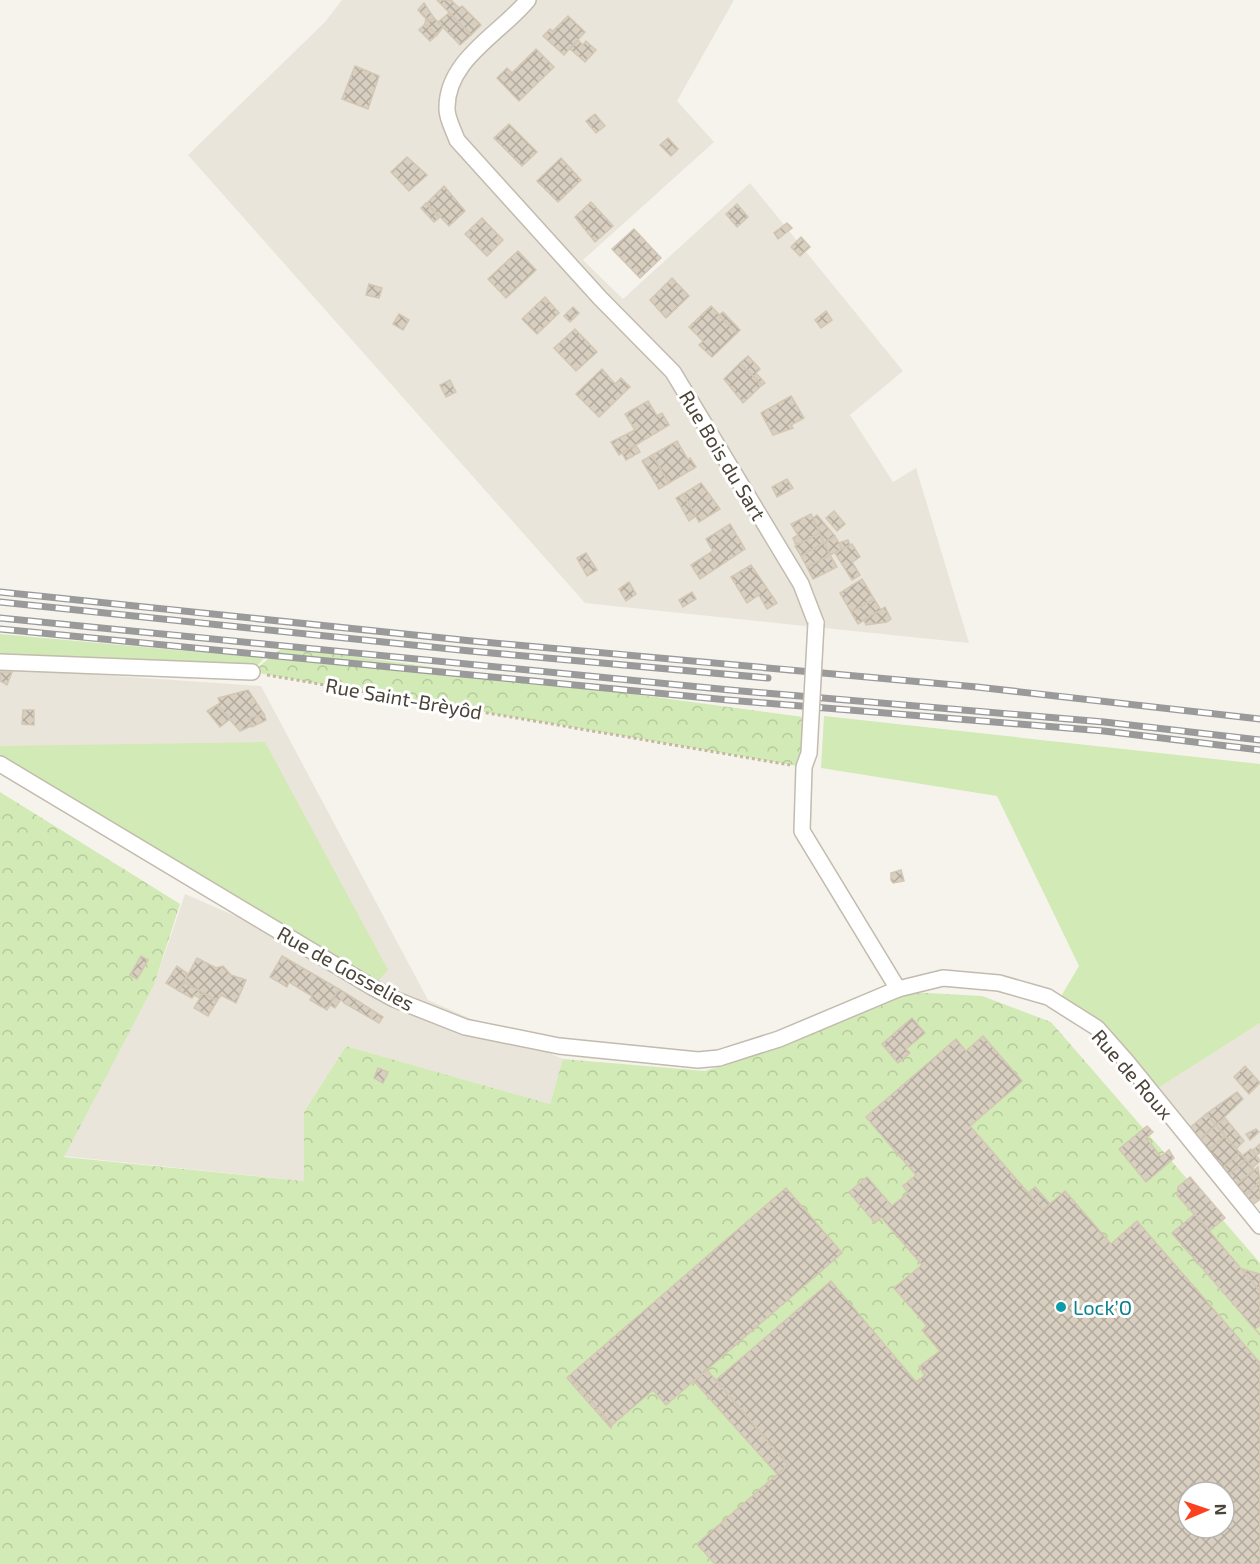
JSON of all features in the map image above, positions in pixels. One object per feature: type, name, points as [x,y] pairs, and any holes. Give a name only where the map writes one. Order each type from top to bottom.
[{"type":"street","name":"Rue Bois du Sart","points":[[528,0],[490,35],[459,70],[449,89],[446,111],[457,140],[600,298],[673,372],[801,584],[816,623],[802,831],[898,989]]},
{"type":"street","points":[[0,662],[252,672]]},
{"type":"street","name":"Rue de Gosselies","points":[[0,764],[372,987],[394,999],[465,1028],[559,1046],[698,1060],[719,1058],[779,1039],[898,989]]},
{"type":"street","name":"Rue de Roux","points":[[898,989],[943,978],[999,983],[1048,997],[1097,1028],[1260,1226]]},
{"type":"path","name":"Rue Saint-Brèyôd","points":[[252,672],[806,760]]},
{"type":"shaded area","points":[[342,0],[734,0],[677,101],[714,142],[583,260],[623,299],[750,183],[903,371],[850,415],[893,482],[916,468],[969,643],[585,603],[188,155],[325,22]]},
{"type":"shaded area","points":[[0,668],[261,686],[428,1000],[563,1059],[550,1104],[346,1046],[304,1112],[304,1181],[63,1156],[154,985],[185,894],[379,979],[0,754]]},
{"type":"shaded area","points":[[1260,1023],[1260,1200],[1250,1207],[1152,1092]]},
{"type":"green space","points":[[0,634],[264,658],[252,672],[0,657]]},
{"type":"green space","points":[[283,647],[811,718],[804,767],[252,672]]},
{"type":"green space","points":[[824,716],[1260,764],[1260,1023],[1152,1092],[1060,998],[1079,966],[997,796],[821,768]]},
{"type":"green space","points":[[265,742],[388,970],[372,987],[0,756],[0,746]]},
{"type":"green space","points":[[0,792],[180,904],[154,985],[64,1157],[304,1181],[304,1112],[346,1046],[550,1104],[563,1059],[705,1071],[765,1052],[910,992],[982,996],[1051,1022],[1260,1263],[1260,1564],[0,1564]]},
{"type":"building","points":[[437,0],[451,0],[459,8],[462,6],[481,25],[471,35]]},
{"type":"building","points":[[424,3],[434,18],[429,22],[418,10]]},
{"type":"building","points":[[449,13],[471,35],[460,45],[438,22]]},
{"type":"building","points":[[568,16],[585,32],[564,55],[543,36],[550,29],[553,31]]},
{"type":"building","points":[[426,18],[429,22],[434,18],[443,27],[437,35],[425,24]]},
{"type":"building","points":[[425,24],[437,35],[430,41],[419,30]]},
{"type":"building","points":[[578,40],[583,45],[586,41],[596,50],[585,62],[570,49]]},
{"type":"building","points":[[536,49],[554,67],[519,101],[497,78],[507,68],[512,73]]},
{"type":"building","points":[[355,66],[379,76],[368,109],[342,99]]},
{"type":"building","points":[[595,114],[605,126],[596,133],[586,121]]},
{"type":"building","points":[[509,124],[537,152],[522,166],[494,138]]},
{"type":"building","points":[[668,138],[678,149],[671,156],[660,145]]},
{"type":"building","points":[[407,157],[427,175],[409,191],[391,172]]},
{"type":"building","points":[[561,158],[581,180],[558,202],[537,181]]},
{"type":"building","points":[[444,186],[465,211],[449,226],[427,203]]},
{"type":"building","points":[[591,202],[613,226],[595,242],[575,217]]},
{"type":"building","points":[[426,203],[439,218],[434,222],[421,208]]},
{"type":"building","points":[[737,204],[748,217],[737,227],[726,214]]},
{"type":"building","points":[[482,218],[503,240],[487,256],[465,234]]},
{"type":"building","points":[[787,223],[792,228],[778,239],[774,233]]},
{"type":"building","points":[[634,229],[661,258],[640,278],[612,249]]},
{"type":"building","points":[[801,237],[810,247],[800,256],[791,247]]},
{"type":"building","points":[[518,251],[536,270],[506,298],[488,279]]},
{"type":"building","points":[[672,278],[689,296],[666,318],[650,300]]},
{"type":"building","points":[[369,284],[382,288],[379,298],[366,295]]},
{"type":"building","points":[[545,297],[559,313],[537,334],[522,319]]},
{"type":"building","points":[[711,306],[737,333],[712,357],[699,345],[703,341],[689,327]]},
{"type":"building","points":[[573,307],[579,313],[570,322],[564,316]]},
{"type":"building","points":[[826,311],[832,320],[821,328],[815,320]]},
{"type":"building","points":[[723,312],[740,330],[737,333],[719,315]]},
{"type":"building","points":[[399,314],[409,320],[403,330],[393,324]]},
{"type":"building","points":[[575,329],[597,352],[576,371],[554,348]]},
{"type":"building","points":[[748,356],[760,369],[756,373],[765,383],[762,385],[740,363]]},
{"type":"building","points":[[740,363],[762,385],[743,403],[724,379]]},
{"type":"building","points":[[602,369],[615,384],[621,378],[630,387],[599,417],[576,394]]},
{"type":"building","points":[[450,380],[456,392],[446,397],[440,385]]},
{"type":"building","points":[[791,396],[804,418],[791,425],[793,428],[773,435],[761,413]]},
{"type":"building","points":[[648,401],[657,416],[662,413],[669,425],[619,455],[611,442],[635,430],[625,414]]},
{"type":"building","points":[[677,441],[688,460],[690,458],[696,467],[669,483],[652,455]]},
{"type":"building","points":[[636,445],[640,452],[626,460],[622,453]]},
{"type":"building","points":[[652,455],[669,483],[659,489],[642,461]]},
{"type":"building","points":[[787,479],[793,488],[777,497],[772,487]]},
{"type":"building","points":[[701,483],[720,509],[699,522],[683,494]]},
{"type":"building","points":[[683,494],[696,516],[689,521],[676,498]]},
{"type":"building","points":[[834,511],[845,524],[837,531],[826,518]]},
{"type":"building","points":[[811,514],[820,533],[796,545],[793,538],[798,535],[791,524]]},
{"type":"building","points":[[817,515],[835,536],[824,543],[813,518]]},
{"type":"building","points":[[730,524],[745,549],[700,579],[691,565],[713,551],[706,539]]},
{"type":"building","points":[[819,533],[824,543],[801,556],[795,546]]},
{"type":"building","points":[[835,536],[842,549],[830,555],[824,543]]},
{"type":"building","points":[[848,540],[850,545],[842,549],[839,543]]},
{"type":"building","points":[[824,543],[830,555],[807,567],[801,556]]},
{"type":"building","points":[[852,544],[860,557],[852,562],[860,575],[852,580],[835,553]]},
{"type":"building","points":[[586,553],[597,570],[587,576],[577,558]]},
{"type":"building","points":[[830,555],[837,567],[813,579],[807,567]]},
{"type":"building","points":[[751,565],[777,603],[767,609],[759,595],[747,603],[731,577]]},
{"type":"building","points":[[862,579],[874,599],[851,612],[840,593]]},
{"type":"building","points":[[629,582],[636,594],[626,601],[619,589]]},
{"type":"building","points":[[692,592],[696,599],[683,607],[679,600]]},
{"type":"building","points":[[874,599],[881,610],[858,624],[851,612]]},
{"type":"building","points":[[885,607],[891,619],[887,622],[866,625],[864,620]]},
{"type":"building","points":[[0,672],[12,672],[7,685],[0,681]]},
{"type":"building","points":[[248,690],[264,714],[250,718],[251,726],[240,731],[217,705],[220,703],[218,698]]},
{"type":"building","points":[[217,705],[230,719],[220,727],[207,711]]},
{"type":"building","points":[[23,710],[34,710],[34,725],[22,724]]},
{"type":"building","points":[[264,714],[266,720],[252,727],[250,718]]},
{"type":"building","points":[[901,870],[904,881],[893,883],[891,873]]},
{"type":"building","points":[[141,956],[148,960],[137,979],[130,975]]},
{"type":"building","points":[[282,956],[339,989],[327,1010],[310,1000],[312,996],[289,982],[287,987],[270,977]]},
{"type":"building","points":[[197,958],[216,968],[223,966],[231,975],[246,980],[236,1003],[221,995],[217,1001],[184,982]]},
{"type":"building","points":[[177,966],[188,974],[179,991],[166,983]]},
{"type":"building","points":[[184,982],[203,993],[200,998],[194,995],[192,998],[179,991]]},
{"type":"building","points":[[339,989],[383,1017],[379,1023],[341,999],[335,1008],[330,1005]]},
{"type":"building","points":[[203,993],[217,1001],[208,1016],[194,1008]]},
{"type":"building","points":[[912,1018],[925,1033],[906,1049],[910,1053],[898,1063],[882,1044]]},
{"type":"building","name":"Lock’O","points":[[983,1036],[1022,1081],[970,1126],[1043,1210],[1065,1191],[1111,1244],[1137,1221],[1260,1363],[1260,1564],[715,1564],[697,1544],[788,1465],[716,1380],[831,1281],[916,1382],[925,1375],[919,1367],[940,1351],[922,1330],[927,1326],[894,1288],[922,1265],[881,1217],[875,1223],[849,1192],[867,1177],[892,1206],[908,1193],[903,1186],[916,1175],[866,1117],[956,1039],[966,1051]]},
{"type":"building","points":[[1245,1066],[1260,1083],[1249,1094],[1234,1077]]},
{"type":"building","points":[[378,1068],[388,1072],[383,1083],[374,1078]]},
{"type":"building","points":[[1237,1092],[1243,1099],[1216,1125],[1206,1114]]},
{"type":"building","points":[[1206,1114],[1216,1125],[1196,1143],[1186,1131]]},
{"type":"building","points":[[1225,1118],[1244,1141],[1236,1149],[1216,1125]]},
{"type":"building","points":[[1216,1125],[1225,1136],[1205,1154],[1196,1143]]},
{"type":"building","points":[[1147,1126],[1153,1132],[1146,1138],[1161,1157],[1169,1150],[1174,1158],[1146,1182],[1119,1149]]},
{"type":"building","points":[[1256,1129],[1259,1132],[1250,1140],[1246,1134]]},
{"type":"building","points":[[1225,1136],[1240,1153],[1219,1171],[1205,1154]]},
{"type":"building","points":[[1260,1144],[1260,1153],[1256,1155],[1252,1151]]},
{"type":"building","points":[[1251,1149],[1256,1155],[1247,1162],[1242,1156]]},
{"type":"building","points":[[1240,1153],[1246,1160],[1225,1178],[1219,1171]]},
{"type":"building","points":[[1256,1155],[1260,1161],[1252,1168],[1247,1162]]},
{"type":"building","points":[[1246,1160],[1254,1170],[1233,1188],[1225,1178]]},
{"type":"building","points":[[1258,1167],[1260,1182],[1242,1198],[1233,1188]]},
{"type":"building","points":[[1190,1177],[1225,1218],[1209,1231],[1177,1195],[1178,1187]]},
{"type":"building","points":[[1260,1182],[1260,1199],[1250,1207],[1242,1198]]},
{"type":"building","points":[[1035,1187],[1050,1204],[1043,1210],[1028,1193]]},
{"type":"building","points":[[786,1188],[842,1253],[666,1405],[653,1390],[612,1425],[569,1376]]},
{"type":"building","points":[[1195,1214],[1260,1291],[1260,1325],[1255,1329],[1260,1335],[1172,1233]]},
{"type":"building","points":[[1242,1269],[1260,1274],[1260,1291]]},
{"type":"building","points":[[707,1370],[788,1465],[777,1474],[694,1381]]},
{"type":"building","points":[[569,1376],[612,1425],[611,1428],[567,1378]]},
{"type":"railway","points":[[0,592],[472,641],[977,687],[1260,719]]},
{"type":"railway","points":[[0,602],[470,651],[768,678]]},
{"type":"railway","points":[[0,618],[730,690],[1104,722],[1260,740]]},
{"type":"railway","points":[[0,629],[728,700],[1104,731],[1260,750]]},
{"type":"place","name":"Lock’O","points":[[1061,1307]]}]
